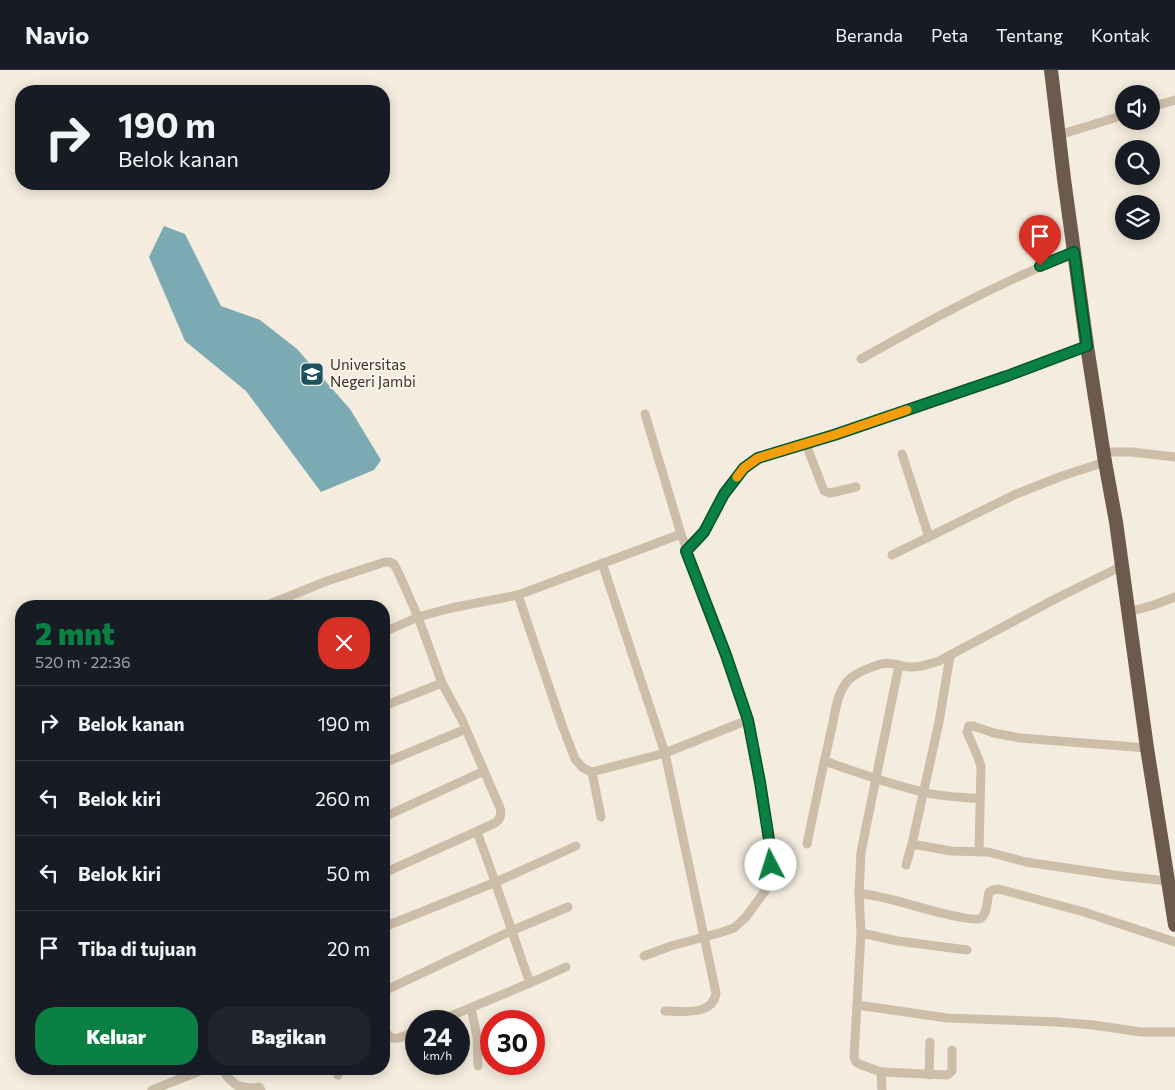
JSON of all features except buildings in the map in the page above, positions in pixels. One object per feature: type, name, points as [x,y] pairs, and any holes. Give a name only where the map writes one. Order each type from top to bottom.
[{"type":"highway","points":[[1051,70],[1087,346],[1116,522],[1147,748],[1175,926]]},
{"type":"street","points":[[1160,104],[1175,100]]},
{"type":"street","points":[[1059,135],[1115,118]]},
{"type":"street","points":[[861,358],[975,297],[1074,252]]},
{"type":"street","points":[[686,551],[704,532],[724,494],[748,465],[758,458],[806,444],[1007,376],[1087,346]]},
{"type":"street","points":[[644,956],[671,946],[728,930],[739,924],[746,918],[759,900],[768,883],[771,865],[770,846],[760,782],[748,720],[726,655],[686,551],[645,414]]},
{"type":"street","points":[[806,444],[822,488],[826,492],[830,493],[856,487]]},
{"type":"street","points":[[892,555],[1014,494],[1062,476],[1104,457],[1132,452],[1175,456]]},
{"type":"street","points":[[902,454],[929,537]]},
{"type":"street","points":[[390,629],[418,617],[451,608],[518,595],[681,534]]},
{"type":"street","points":[[280,600],[327,581],[385,562],[394,564],[418,617],[442,683],[466,728],[500,808],[501,815],[496,823],[390,870]]},
{"type":"street","points":[[602,563],[665,753],[715,987],[714,1001],[704,1009],[665,1011]]},
{"type":"street","points":[[807,844],[837,703],[844,686],[856,674],[888,662],[908,667],[918,667],[939,661],[1057,598],[1122,566]]},
{"type":"street","points":[[518,595],[562,725],[575,759],[583,768],[592,772],[665,753],[748,720]]},
{"type":"street","points":[[1128,612],[1154,606],[1175,597]]},
{"type":"street","points":[[906,865],[939,722],[950,656]]},
{"type":"street","points":[[899,664],[861,852],[859,893],[861,933],[855,1060],[859,1064],[882,1072],[948,1075],[951,1072],[952,1050]]},
{"type":"street","points":[[390,704],[442,683]]},
{"type":"street","points":[[979,852],[981,766],[967,732],[969,726],[1020,738],[1147,748]]},
{"type":"street","points":[[390,760],[466,728]]},
{"type":"street","points":[[824,761],[875,779],[923,792],[980,799]]},
{"type":"street","points":[[390,815],[484,771]]},
{"type":"street","points":[[592,772],[601,817]]},
{"type":"street","points":[[477,832],[530,983]]},
{"type":"street","points":[[912,844],[951,851],[988,852],[1026,862],[1168,881]]},
{"type":"street","points":[[390,925],[496,882],[576,846]]},
{"type":"street","points":[[859,893],[974,920],[984,915],[989,892],[999,889],[1084,912],[1175,942]]},
{"type":"street","points":[[390,988],[511,931],[568,907]]},
{"type":"street","points":[[861,933],[898,941],[967,950]]},
{"type":"street","points":[[466,1010],[566,967]]},
{"type":"street","points":[[857,1005],[947,1018],[1057,1022],[1141,1032],[1175,1032]]},
{"type":"street","points":[[471,1008],[477,1036],[478,1066]]},
{"type":"street","points":[[390,1036],[394,1038],[405,1035]]},
{"type":"street","points":[[929,1074],[930,1042]]},
{"type":"street","points":[[882,1072],[882,1090]]},
{"type":"street","points":[[152,1090],[190,1075]]},
{"type":"street","points":[[226,1075],[234,1084],[242,1088],[259,1087],[260,1090]]},
{"type":"water","points":[[164,226],[185,234],[221,306],[260,320],[297,349],[350,409],[381,460],[374,470],[321,492],[246,391],[185,341],[149,257]]},
{"type":"slow traffic","points":[[737,477],[744,468],[758,458],[907,410]]},
{"type":"place","name":"Universitas Negeri Jambi","points":[[312,374]]},
{"type":"route","points":[[771,865],[770,846],[760,782],[748,720],[726,655],[686,551],[704,532],[724,494],[744,468],[758,458],[834,435],[1007,376],[1087,346],[1074,252],[1040,266]]}]
